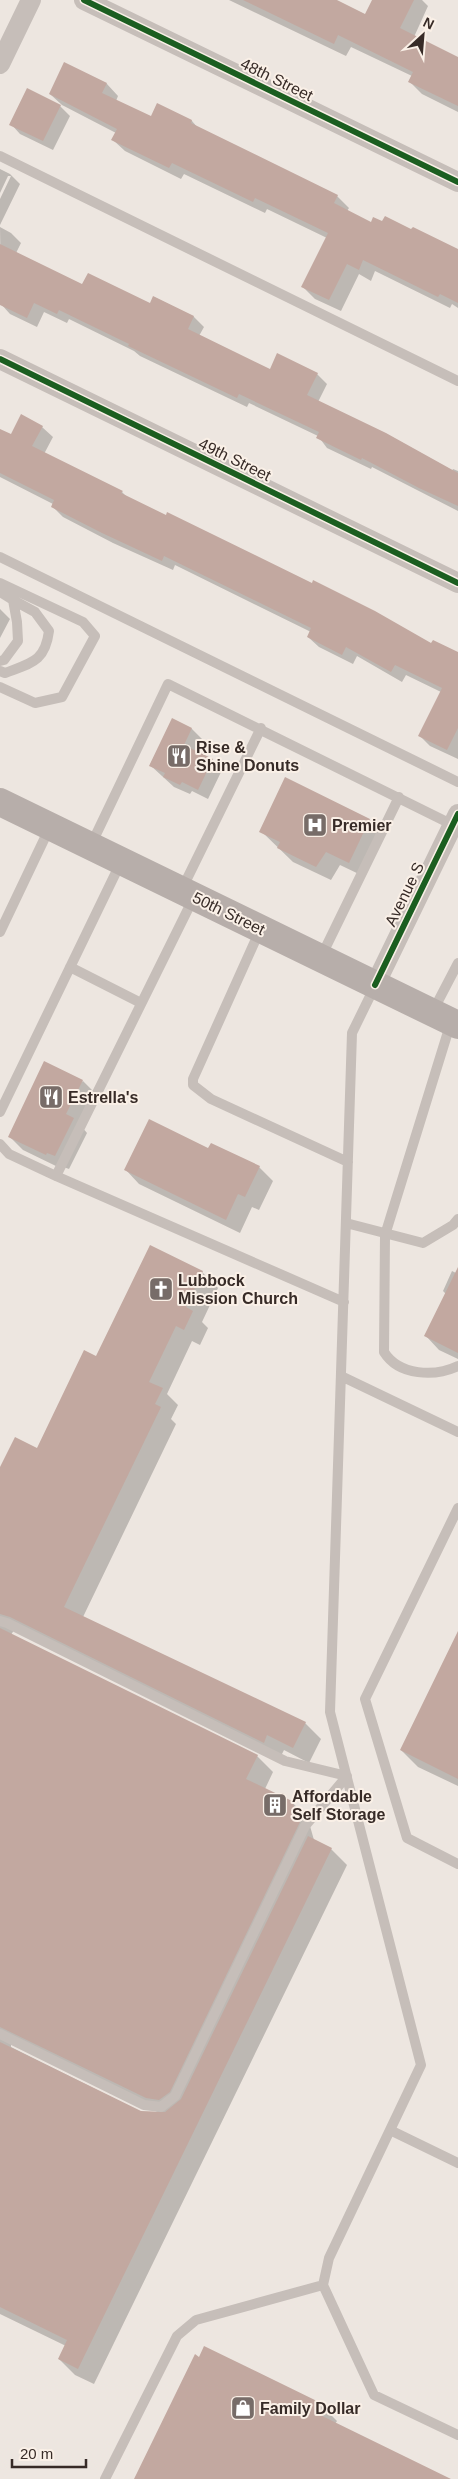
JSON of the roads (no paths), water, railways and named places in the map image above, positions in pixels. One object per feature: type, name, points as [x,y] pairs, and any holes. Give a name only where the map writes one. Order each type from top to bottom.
[{"type":"main road","name":"50th Street","points":[[0,802],[447,1020]]},
{"type":"street","points":[[0,64],[31,0]]},
{"type":"street","name":"48th Street","points":[[84,0],[458,182]]},
{"type":"street","name":"49th Street","points":[[0,359],[458,583]]},
{"type":"street","name":"Avenue S","points":[[375,984],[456,820]]},
{"type":"lane","points":[[0,156],[458,382]]},
{"type":"lane","points":[[0,557],[458,782]]},
{"type":"lane","points":[[0,583],[83,622],[95,636],[62,698],[34,703],[0,686]]},
{"type":"lane","points":[[0,592],[34,612],[49,631],[47,647],[39,659],[5,673],[0,671]]},
{"type":"lane","points":[[0,661],[4,660],[18,641],[13,600]]},
{"type":"lane","points":[[90,846],[168,684],[399,797],[456,820]]},
{"type":"lane","points":[[56,1176],[141,1003],[261,728]]},
{"type":"lane","points":[[321,958],[399,797]]},
{"type":"lane","points":[[0,932],[50,826]]},
{"type":"lane","points":[[0,1112],[122,861]]},
{"type":"lane","points":[[261,929],[193,1078],[193,1085],[198,1092],[211,1099],[348,1162]]},
{"type":"lane","points":[[458,963],[447,1020],[385,1235],[384,1352],[390,1361],[399,1368],[413,1371],[444,1373],[458,1366]]},
{"type":"lane","points":[[70,967],[141,1003]]},
{"type":"lane","points":[[375,984],[352,1033],[330,1712],[421,2066],[392,2130],[329,2258],[323,2285],[374,2395],[458,2435]]},
{"type":"lane","points":[[0,1144],[9,1154],[56,1176],[344,1302]]},
{"type":"lane","points":[[346,1223],[385,1235],[423,1243],[454,1225],[458,1219]]},
{"type":"lane","points":[[341,1376],[458,1432]]},
{"type":"lane","points":[[458,1508],[365,1699],[407,1838],[458,1864]]},
{"type":"lane","points":[[0,1622],[16,1627],[285,1760],[347,1776]]},
{"type":"lane","points":[[0,2034],[144,2105],[161,2107],[175,2096],[305,1826],[347,1776]]},
{"type":"lane","points":[[392,2130],[458,2163]]},
{"type":"lane","points":[[105,2479],[177,2336],[196,2320],[323,2285]]},
{"type":"place","name":"Rise & Shine Donuts","points":[[179,756]]},
{"type":"place","name":"Premier","points":[[315,825]]},
{"type":"place","name":"Estrella's","points":[[51,1097]]},
{"type":"place","name":"Lubbock Mission Church","points":[[161,1289]]},
{"type":"place","name":"Affordable Self Storage","points":[[275,1805]]},
{"type":"place","name":"Family Dollar","points":[[243,2408]]}]
